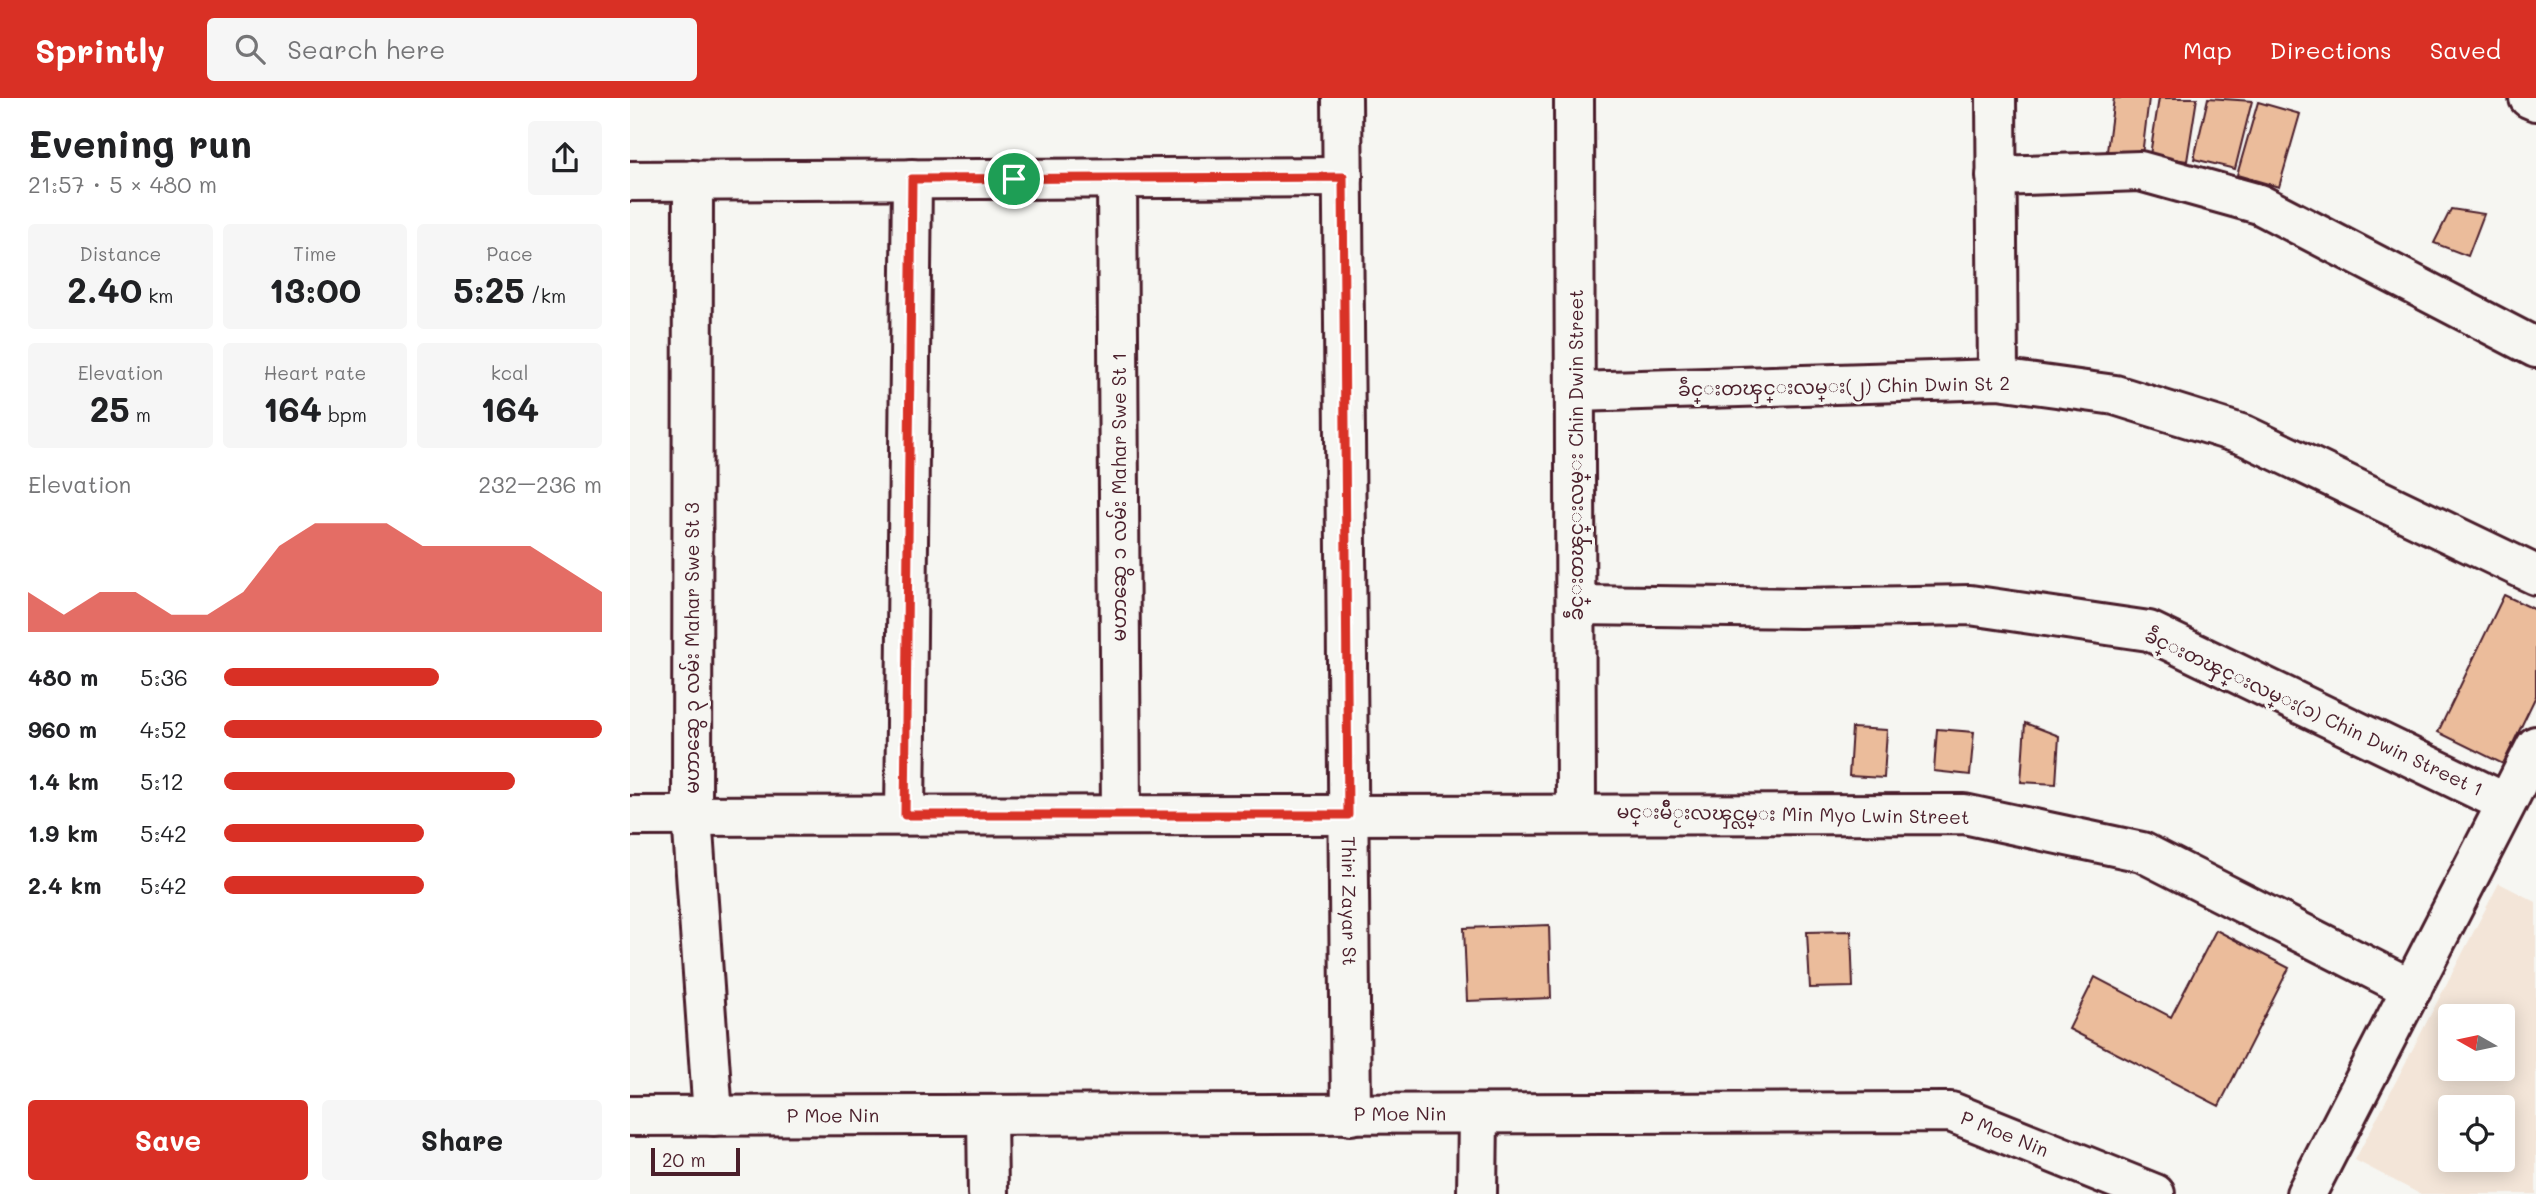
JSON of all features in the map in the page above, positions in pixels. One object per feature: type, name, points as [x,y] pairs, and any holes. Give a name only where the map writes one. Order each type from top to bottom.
[{"type":"street","name":"Thiri Zayar St","points":[[1342,98],[1351,1115]]},
{"type":"street","name":"ခဵင္းတၾင္းလမ္း Chin Dwin Street","points":[[1574,98],[1576,812]]},
{"type":"street","points":[[1996,98],[1998,379]]},
{"type":"street","points":[[2529,98],[2536,101]]},
{"type":"street","points":[[1996,176],[2140,171],[2259,204],[2536,348]]},
{"type":"street","points":[[630,181],[1343,177]]},
{"type":"street","name":"မဟာဆွေ ၁ လမ်း Mahar Swe St 1","points":[[1117,178],[1121,815]]},
{"type":"street","points":[[905,815],[912,179]]},
{"type":"street","name":"မဟာဆွေ ၃ လမ်း Mahar Swe St 3","points":[[693,180],[692,816],[713,1116]]},
{"type":"street","name":"ခဵင္းတၾင္းလမ္း(၂) Chin Dwin St 2","points":[[1576,392],[1998,379],[2115,395],[2244,435],[2536,575]]},
{"type":"street","name":"ခဵင္းတၾင္းလမ္း(၁) Chin Dwin Street 1","points":[[1577,605],[1800,608],[1970,605],[2149,631],[2505,803]]},
{"type":"street","points":[[2306,1194],[2536,746]]},
{"type":"street","name":"မင္းမဵိႂးလၾင္လမ္း Min Myo Lwin Street","points":[[630,816],[1951,813],[1978,816],[2142,852],[2412,989]]},
{"type":"street","name":"P Moe Nin","points":[[630,1116],[1951,1112],[2155,1194]]},
{"type":"street","points":[[987,1115],[988,1194]]},
{"type":"street","points":[[1478,1115],[1478,1194]]},
{"type":"shaded area","points":[[2499,883],[2536,902],[2536,1194],[2420,1194],[2355,1160]]},
{"type":"building","points":[[2114,98],[2149,98],[2142,155],[2107,151]]},
{"type":"building","points":[[2159,98],[2197,98],[2187,161],[2150,155]]},
{"type":"building","points":[[2208,98],[2252,101],[2235,169],[2194,159]]},
{"type":"building","points":[[2258,102],[2300,114],[2279,187],[2237,175]]},
{"type":"building","points":[[2451,209],[2484,214],[2468,256],[2434,243]]},
{"type":"building","points":[[2504,595],[2536,610],[2536,696],[2503,764],[2438,732]]},
{"type":"building","points":[[2025,723],[2059,736],[2056,784],[2021,782]]},
{"type":"building","points":[[1852,728],[1887,730],[1884,778],[1849,776]]},
{"type":"building","points":[[1937,729],[1974,732],[1970,775],[1934,771]]},
{"type":"building","points":[[1549,925],[1551,998],[1467,1001],[1464,928]]},
{"type":"building","points":[[2216,930],[2289,968],[2219,1106],[2069,1029],[2095,977],[2171,1017]]},
{"type":"building","points":[[1851,931],[1853,987],[1810,988],[1807,932]]},
{"type":"route","points":[[1343,177],[1348,815],[905,815],[912,179],[1014,179],[1343,177]]}]
